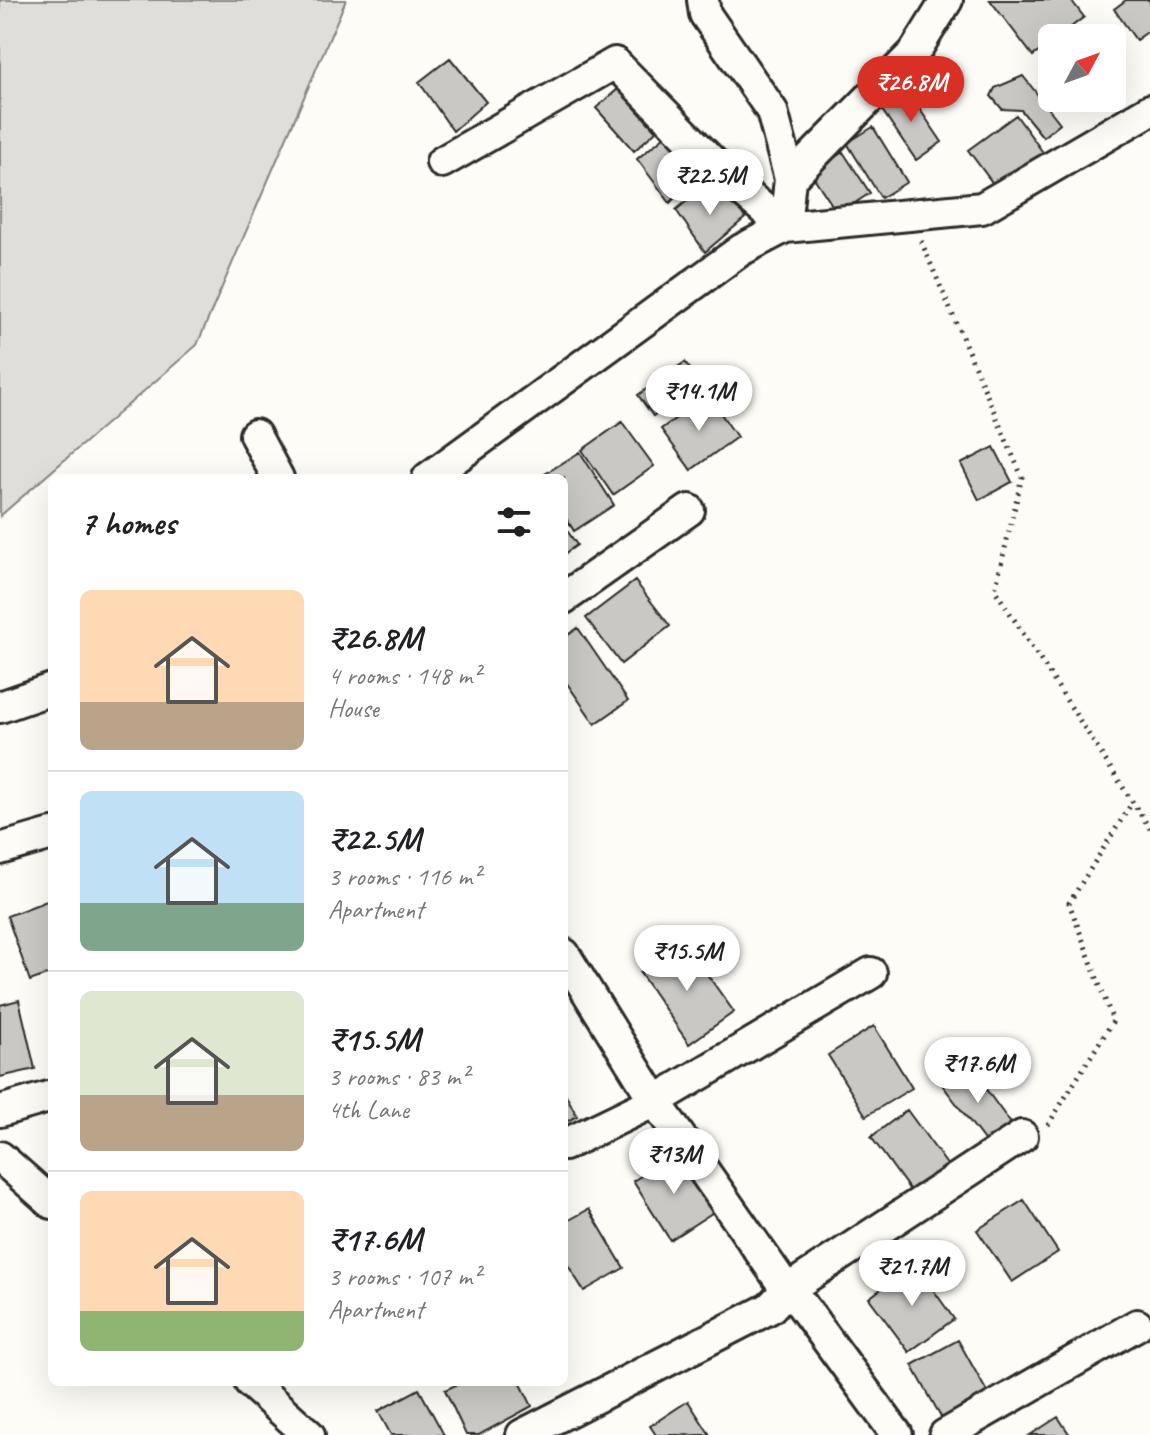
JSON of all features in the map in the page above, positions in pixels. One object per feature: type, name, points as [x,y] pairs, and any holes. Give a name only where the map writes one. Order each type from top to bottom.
[{"type":"street","points":[[703,0],[705,14],[772,111],[790,179],[785,227]]},
{"type":"street","points":[[790,179],[914,53],[947,0]]},
{"type":"street","points":[[442,162],[615,63],[735,185],[785,227]]},
{"type":"street","points":[[433,474],[741,250],[785,227],[982,208],[1150,110]]},
{"type":"street","points":[[255,435],[276,474]]},
{"type":"street","points":[[568,595],[689,510]]},
{"type":"street","points":[[0,707],[48,690]]},
{"type":"street","points":[[0,849],[48,835]]},
{"type":"street","points":[[568,960],[655,1101],[787,1290],[801,1304],[897,1435]]},
{"type":"street","points":[[568,1143],[655,1101],[871,973]]},
{"type":"street","points":[[0,1111],[48,1097]]},
{"type":"street","points":[[522,1435],[770,1308],[787,1290],[1034,1132]]},
{"type":"street","points":[[0,1157],[48,1199]]},
{"type":"street","points":[[945,1435],[1137,1325]]},
{"type":"street","points":[[254,1386],[309,1435]]},
{"type":"path","points":[[910,214],[1022,477],[995,590],[1150,829]]},
{"type":"path","points":[[1034,1132],[1113,1021],[1069,903],[1132,803]]},
{"type":"shaded area","points":[[0,0],[346,0],[197,345],[0,516]]},
{"type":"building","points":[[990,0],[1071,0],[1084,17],[1075,24],[1038,24],[1038,52],[1033,56]]},
{"type":"building","points":[[1126,0],[1150,0],[1150,30],[1136,40],[1114,9]]},
{"type":"building","points":[[450,58],[486,102],[453,131],[419,82]]},
{"type":"building","points":[[1023,76],[1038,95],[1038,112],[1051,112],[1060,123],[1043,137],[1021,110],[1002,109],[991,96],[995,88]]},
{"type":"building","points":[[618,89],[656,131],[634,151],[596,108]]},
{"type":"building","points":[[906,89],[942,142],[916,160],[880,107]]},
{"type":"building","points":[[1016,115],[1047,158],[1000,193],[968,150]]},
{"type":"building","points":[[873,127],[907,182],[881,198],[847,143]]},
{"type":"building","points":[[670,132],[698,174],[670,203],[637,159]]},
{"type":"building","points":[[843,152],[870,193],[838,214],[811,173]]},
{"type":"building","points":[[703,188],[711,199],[726,189],[745,218],[705,252],[676,210]]},
{"type":"building","points":[[685,362],[700,382],[653,416],[638,395]]},
{"type":"building","points":[[708,395],[737,437],[691,470],[661,429]]},
{"type":"building","points":[[622,422],[654,466],[613,495],[582,450]]},
{"type":"building","points":[[994,447],[1012,482],[979,500],[961,464]]},
{"type":"building","points":[[580,452],[614,505],[574,531],[568,521],[568,474],[545,474]]},
{"type":"building","points":[[568,532],[577,545],[568,551]]},
{"type":"building","points":[[635,581],[670,626],[621,664],[586,618]]},
{"type":"building","points":[[578,628],[628,701],[595,724],[568,685],[568,635]]},
{"type":"building","points":[[48,901],[48,974],[30,981],[7,916]]},
{"type":"building","points":[[684,942],[734,1012],[689,1044],[640,973]]},
{"type":"building","points":[[19,1000],[35,1069],[0,1077],[0,1005]]},
{"type":"building","points":[[874,1026],[912,1088],[866,1116],[828,1055]]},
{"type":"building","points":[[969,1066],[1012,1125],[987,1144],[943,1086]]},
{"type":"building","points":[[568,1099],[577,1116],[568,1121]]},
{"type":"building","points":[[907,1110],[951,1170],[915,1197],[871,1137]]},
{"type":"building","points":[[677,1153],[715,1211],[670,1240],[633,1181]]},
{"type":"building","points":[[1024,1200],[1058,1252],[1012,1282],[977,1230]]},
{"type":"building","points":[[589,1209],[624,1268],[584,1291],[568,1265],[568,1221]]},
{"type":"building","points":[[915,1264],[954,1319],[909,1352],[869,1298]]},
{"type":"building","points":[[958,1340],[991,1399],[945,1424],[912,1365]]},
{"type":"building","points":[[454,1386],[522,1386],[532,1406],[479,1435],[466,1435],[445,1390]]},
{"type":"building","points":[[419,1389],[444,1435],[391,1435],[378,1411]]},
{"type":"building","points":[[688,1401],[710,1435],[656,1435],[650,1426]]},
{"type":"building","points":[[1058,1417],[1070,1435],[1030,1435]]}]
